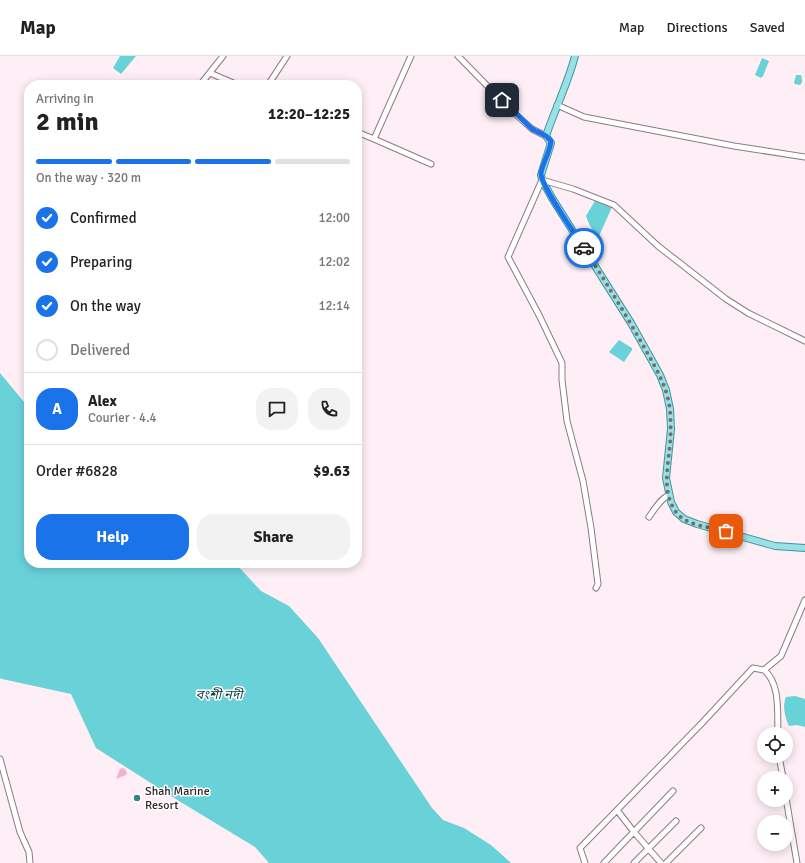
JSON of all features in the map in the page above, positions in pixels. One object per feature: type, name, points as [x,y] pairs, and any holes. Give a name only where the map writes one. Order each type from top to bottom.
[{"type":"main road","points":[[575,56],[571,71],[546,136],[551,143],[542,172],[542,180],[631,323],[660,375],[666,390],[670,409],[671,429],[666,478],[671,502],[676,512],[684,519],[697,524],[775,546],[805,548]]},
{"type":"street","points":[[204,80],[223,56]]},
{"type":"street","points":[[271,80],[287,56]]},
{"type":"street","points":[[374,139],[411,56]]},
{"type":"street","points":[[458,56],[516,115],[532,129],[546,136]]},
{"type":"street","points":[[210,73],[226,80]]},
{"type":"street","points":[[557,105],[584,117],[734,146],[805,157]]},
{"type":"street","points":[[362,134],[431,164]]},
{"type":"street","points":[[596,588],[598,584],[591,528],[583,480],[567,421],[562,380],[562,363],[539,315],[508,257],[542,180],[573,189],[614,204],[658,246],[726,299],[748,313],[805,341]]},
{"type":"street","points":[[649,517],[665,496],[669,495]]},
{"type":"street","points":[[764,670],[781,656],[805,600]]},
{"type":"street","points":[[585,863],[580,848],[728,696],[753,668],[764,670],[770,675],[776,698],[778,727]]},
{"type":"street","points":[[0,759],[20,832],[29,852],[30,863]]},
{"type":"street","points":[[604,863],[673,792]]},
{"type":"street","points":[[788,807],[797,863]]},
{"type":"street","points":[[617,810],[661,863]]},
{"type":"street","points":[[634,863],[676,821]]},
{"type":"street","points":[[666,863],[701,828]]},
{"type":"shaded area","points":[[120,769],[125,769],[127,773],[126,775],[116,779]]},
{"type":"water","points":[[120,56],[136,56],[121,74],[113,68]]},
{"type":"water","points":[[762,58],[769,61],[761,78],[755,75]]},
{"type":"water","points":[[796,75],[801,75],[802,82],[800,85],[794,83]]},
{"type":"water","points":[[596,199],[613,205],[599,236],[593,230],[586,216]]},
{"type":"water","points":[[619,340],[632,348],[624,362],[609,352]]},
{"type":"water","name":"বংশী নদী","points":[[0,373],[24,402],[24,568],[240,568],[261,591],[289,606],[318,638],[432,808],[443,820],[464,828],[491,845],[511,863],[269,863],[255,847],[96,748],[71,694],[0,678]]},
{"type":"water","points":[[795,696],[805,699],[805,727],[797,725],[789,726],[786,719],[784,708],[786,697]]},
{"type":"way so far","points":[[584,248],[618,300],[660,375],[666,390],[670,409],[671,429],[666,478],[671,502],[676,512],[684,519],[697,524],[726,531]]},
{"type":"place","name":"Shah Marine Resort","points":[[137,798]]},
{"type":"route","points":[[502,100],[532,129],[546,136],[551,141],[541,175],[542,180],[584,248]]}]
